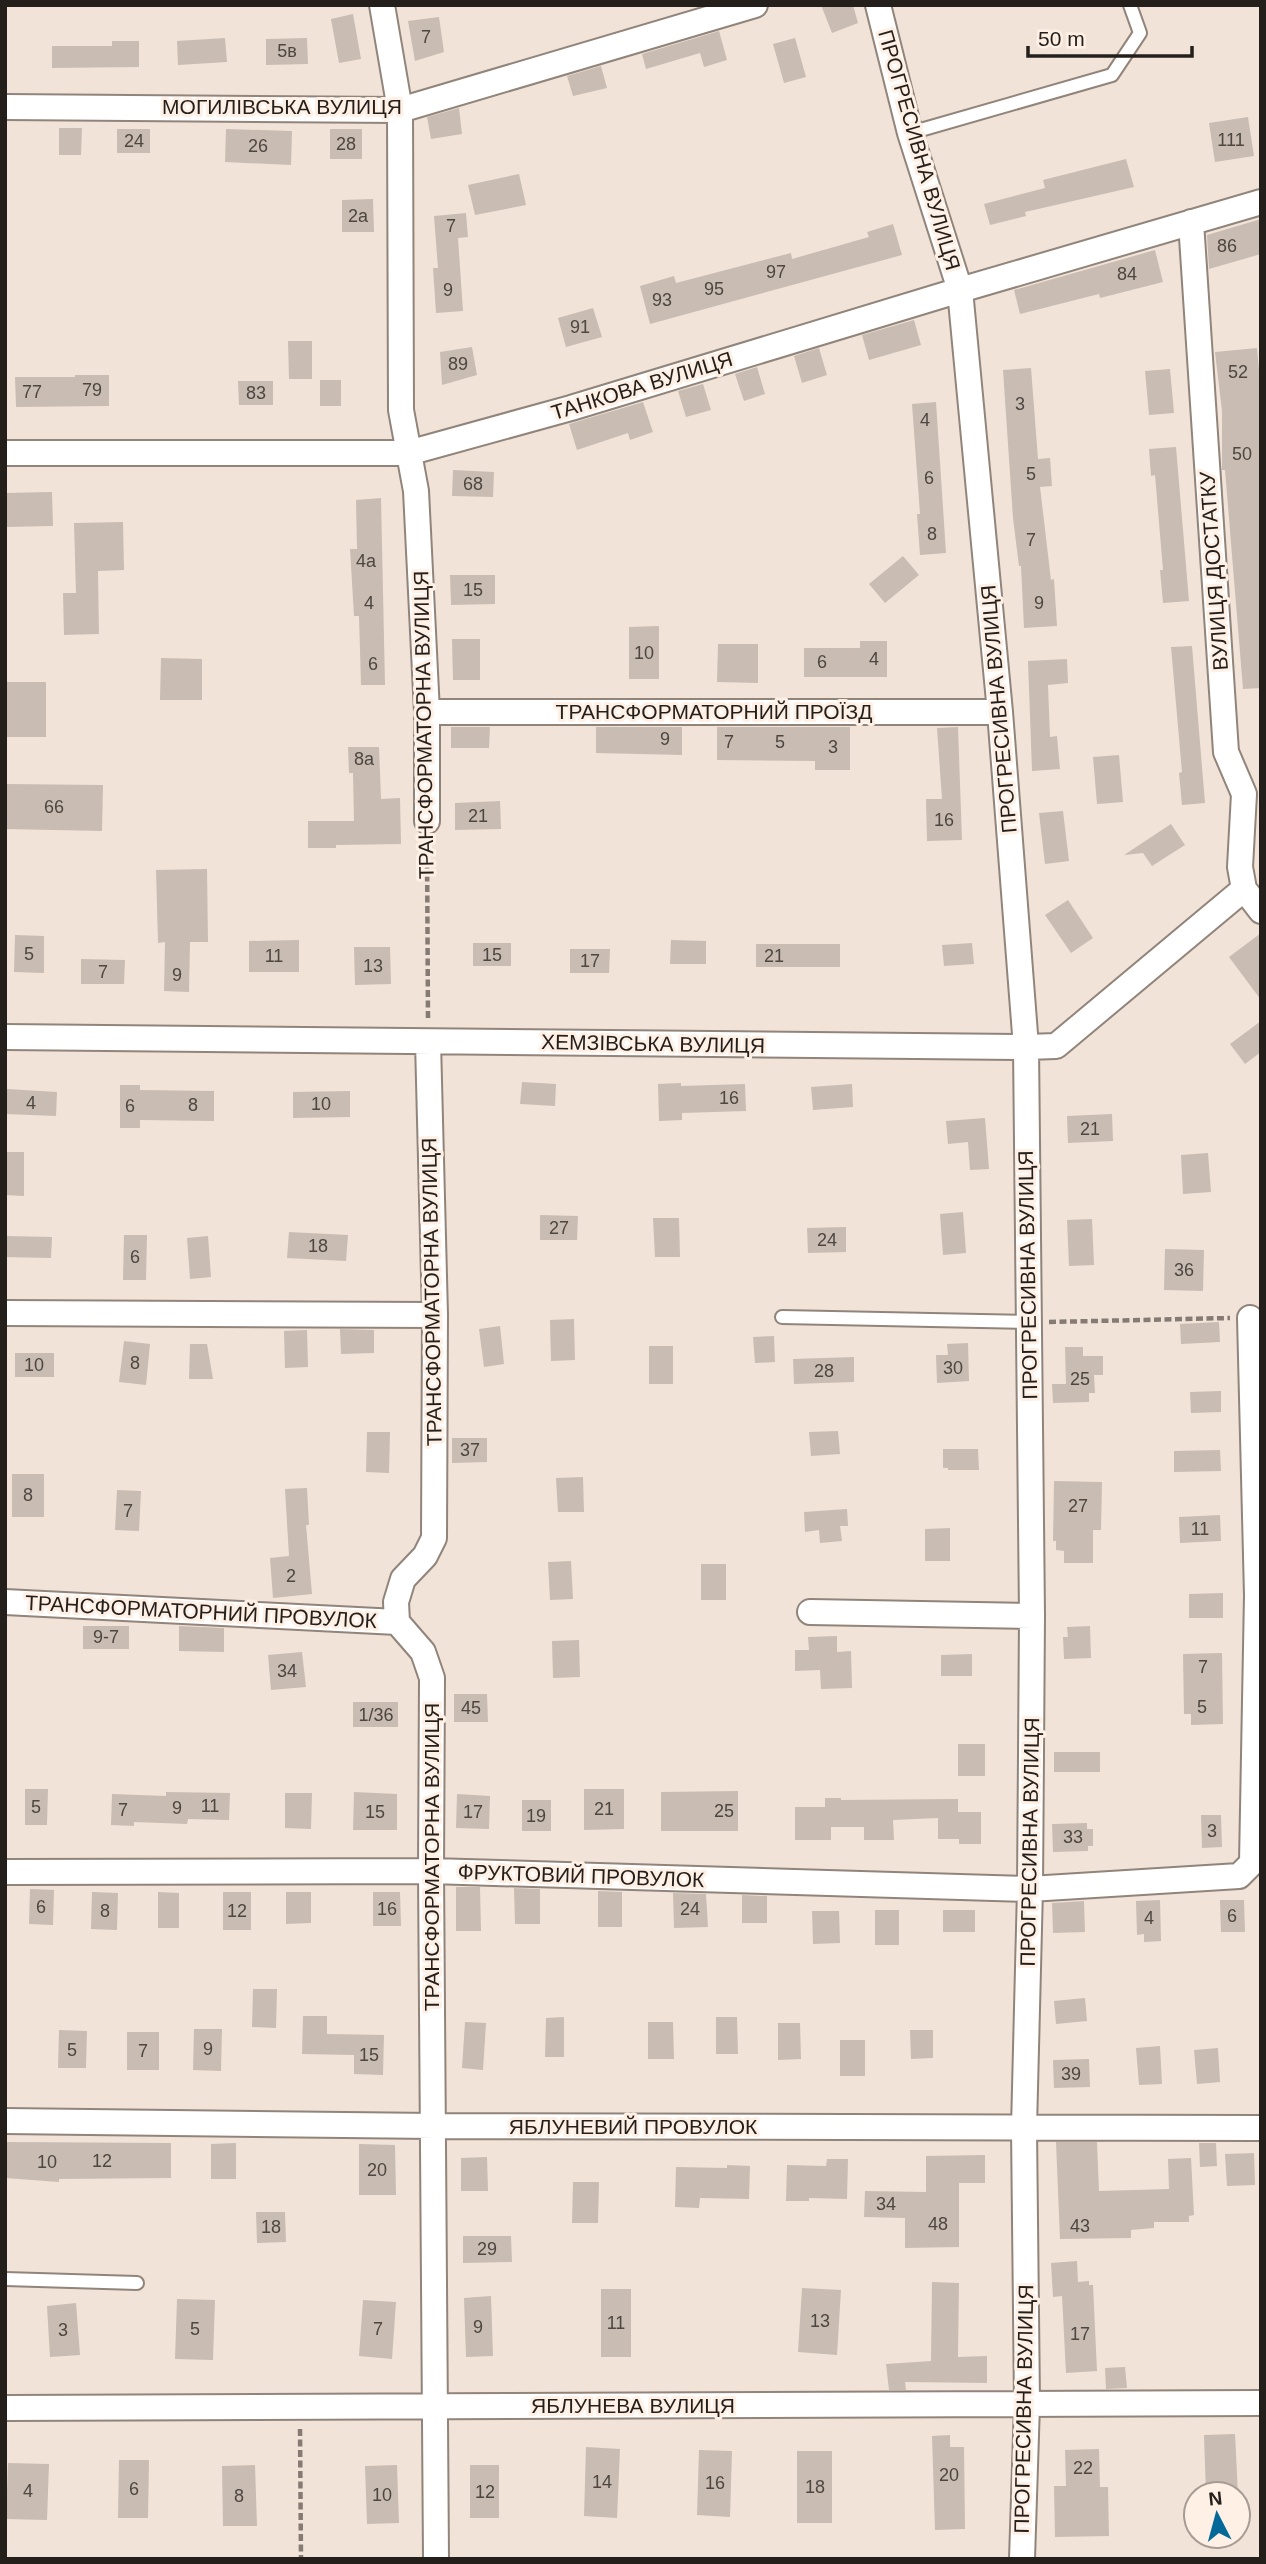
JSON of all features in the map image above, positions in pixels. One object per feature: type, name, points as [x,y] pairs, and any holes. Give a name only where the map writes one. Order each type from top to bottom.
[{"type":"street","name":"ТРАНСФОРМАТОРНА ВУЛИЦЯ","points":[[382,5],[400,110],[401,410],[416,491],[427,712],[427,821]]},
{"type":"street","name":"МОГИЛІВСЬКА ВУЛИЦЯ","points":[[5,107],[400,110],[755,5]]},
{"type":"street","name":"ПРОГРЕСИВНА ВУЛИЦЯ","points":[[878,5],[910,133],[960,290],[1000,712],[1026,1047],[1032,1616],[1030,1889],[1024,2128],[1027,2404],[1022,2559]]},
{"type":"street","name":"ТАНКОВА ВУЛИЦЯ","points":[[5,453],[408,453],[570,408],[1261,202]]},
{"type":"street","name":"ВУЛИЦЯ ДОСТАТКУ","points":[[1191,222],[1226,752],[1252,792],[1240,867],[1244,889]]},
{"type":"street","name":"ТРАНСФОРМАТОРНИЙ ПРОЇЗД","points":[[427,712],[1000,712]]},
{"type":"street","name":"ХЕМЗІВСЬКА ВУЛИЦЯ","points":[[5,1037],[1056,1046],[1244,889]]},
{"type":"street","points":[[1244,889],[1261,911]]},
{"type":"street","name":"ТРАНСФОРМАТОРНА ВУЛИЦЯ","points":[[428,1042],[435,1315],[434,1538],[425,1556],[403,1579],[396,1602],[397,1622],[423,1652],[432,1678],[436,2559]]},
{"type":"street","points":[[5,1313],[435,1315]]},
{"type":"street","name":"ФРУКТОВИЙ ПРОВУЛОК","points":[[5,1871],[431,1871],[1030,1889],[1239,1876],[1252,1863],[1257,1595],[1250,1318]]},
{"type":"street","name":"ТРАНСФОРМАТОРНИЙ ПРОВУЛОК","points":[[5,1602],[397,1622]]},
{"type":"street","points":[[810,1612],[1032,1616]]},
{"type":"street","name":"ЯБЛУНЕВИЙ ПРОВУЛОК","points":[[5,2121],[434,2126],[1261,2128]]},
{"type":"street","name":"ЯБЛУНЕВА ВУЛИЦЯ","points":[[5,2408],[1261,2403]]},
{"type":"lane","points":[[910,133],[1112,75],[1140,33],[1130,5]]},
{"type":"lane","points":[[782,1317],[1028,1322]]},
{"type":"lane","points":[[5,2279],[137,2283]]},
{"type":"path","name":"ТРАНСФОРМАТОРНА ВУЛИЦЯ","points":[[427,821],[428,1042]]},
{"type":"path","points":[[1028,1322],[1250,1318]]},
{"type":"path","points":[[300,2407],[301,2559]]},
{"type":"building","points":[[821,5],[853,5],[858,23],[832,33]]},
{"type":"building","points":[[353,14],[361,59],[339,63],[331,19]]},
{"type":"building","points":[[439,17],[444,52],[415,61],[408,21]]},
{"type":"building","points":[[719,31],[727,60],[704,67],[700,53],[646,69],[642,54]]},
{"type":"building","points":[[225,38],[227,62],[178,65],[177,41]]},
{"type":"building","points":[[307,38],[308,64],[266,65],[266,39]]},
{"type":"building","points":[[795,38],[806,77],[784,83],[773,44]]},
{"type":"building","points":[[112,41],[139,41],[139,67],[52,68],[52,46],[112,46]]},
{"type":"building","points":[[601,66],[607,88],[573,96],[567,76]]},
{"type":"building","points":[[459,108],[462,134],[431,139],[427,117]]},
{"type":"building","points":[[1248,117],[1254,156],[1215,162],[1209,123]]},
{"type":"building","points":[[59,128],[82,128],[81,155],[59,155]]},
{"type":"building","points":[[117,129],[150,129],[150,153],[117,153]]},
{"type":"building","points":[[226,129],[292,131],[291,165],[225,162]]},
{"type":"building","points":[[330,129],[362,129],[362,159],[330,159]]},
{"type":"building","points":[[1126,159],[1134,187],[1025,212],[1026,216],[990,225],[984,204],[1045,188],[1043,180]]},
{"type":"building","points":[[519,174],[526,205],[475,215],[468,185]]},
{"type":"building","points":[[373,199],[374,232],[342,232],[342,200]]},
{"type":"building","points":[[466,213],[468,237],[458,238],[463,311],[436,313],[433,268],[438,268],[434,216]]},
{"type":"building","points":[[1261,219],[1261,254],[1209,269],[1207,235]]},
{"type":"building","points":[[893,224],[902,255],[650,324],[640,286],[674,276],[676,283],[791,253],[792,259],[869,237],[867,232]]},
{"type":"building","points":[[1155,250],[1163,282],[1100,298],[1099,294],[1020,314],[1014,290]]},
{"type":"building","points":[[593,308],[602,337],[566,347],[558,318]]},
{"type":"building","points":[[914,320],[921,345],[869,360],[862,335]]},
{"type":"building","points":[[288,341],[312,341],[312,379],[289,379]]},
{"type":"building","points":[[472,347],[477,375],[442,385],[440,352]]},
{"type":"building","points":[[819,348],[827,375],[802,383],[794,356]]},
{"type":"building","points":[[1257,348],[1261,392],[1261,688],[1243,689],[1225,470],[1222,470],[1222,411],[1215,352]]},
{"type":"building","points":[[757,367],[765,394],[744,401],[735,374]]},
{"type":"building","points":[[1031,368],[1038,459],[1050,458],[1052,486],[1040,487],[1051,580],[1054,579],[1057,626],[1024,628],[1003,370]]},
{"type":"building","points":[[1170,369],[1174,413],[1149,415],[1145,371]]},
{"type":"building","points":[[109,375],[109,406],[16,407],[15,377]]},
{"type":"building","points":[[320,380],[341,380],[341,406],[320,406]]},
{"type":"building","points":[[238,381],[273,381],[273,405],[239,405]]},
{"type":"building","points":[[703,384],[711,410],[686,417],[678,391]]},
{"type":"building","points":[[643,402],[653,432],[630,440],[628,433],[577,450],[569,424]]},
{"type":"building","points":[[936,402],[946,553],[920,555],[917,514],[920,514],[912,404]]},
{"type":"building","points":[[1176,447],[1189,601],[1163,603],[1155,475],[1151,476],[1149,449]]},
{"type":"building","points":[[453,470],[494,472],[493,497],[452,496]]},
{"type":"building","points":[[52,492],[53,526],[5,527],[5,493]]},
{"type":"building","points":[[381,498],[385,685],[361,685],[359,616],[354,616],[350,549],[357,549],[356,500]]},
{"type":"building","points":[[123,522],[124,570],[98,571],[99,634],[64,635],[63,593],[76,593],[74,523]]},
{"type":"building","points":[[903,556],[919,575],[885,603],[869,584]]},
{"type":"building","points":[[450,575],[495,575],[495,604],[451,605]]},
{"type":"building","points":[[659,626],[659,679],[629,679],[629,627]]},
{"type":"building","points":[[452,639],[480,639],[480,680],[453,680]]},
{"type":"building","points":[[860,641],[887,641],[887,677],[804,677],[804,648],[860,648]]},
{"type":"building","points":[[718,644],[758,644],[758,683],[717,682]]},
{"type":"building","points":[[1192,646],[1205,803],[1182,805],[1179,773],[1182,772],[1171,647]]},
{"type":"building","points":[[161,658],[202,659],[202,700],[160,700]]},
{"type":"building","points":[[1067,659],[1068,683],[1048,685],[1050,737],[1057,736],[1060,769],[1032,771],[1028,661]]},
{"type":"building","points":[[5,682],[46,682],[46,737],[5,737]]},
{"type":"building","points":[[451,727],[490,727],[489,748],[451,748]]},
{"type":"building","points":[[596,727],[682,727],[682,755],[596,753]]},
{"type":"building","points":[[717,727],[850,727],[850,770],[815,770],[815,761],[717,760]]},
{"type":"building","points":[[958,727],[962,840],[927,841],[926,799],[942,799],[937,728]]},
{"type":"building","points":[[348,747],[379,747],[381,799],[400,798],[401,844],[308,848],[308,821],[354,821],[353,773],[349,773]]},
{"type":"building","points":[[1119,755],[1123,802],[1097,804],[1093,757]]},
{"type":"building","points":[[5,784],[103,785],[102,831],[5,829]]},
{"type":"building","points":[[500,801],[501,829],[455,830],[455,803]]},
{"type":"building","points":[[1063,811],[1069,861],[1045,864],[1039,813]]},
{"type":"building","points":[[1171,824],[1185,845],[1152,866],[1143,853],[1124,855]]},
{"type":"building","points":[[207,869],[208,942],[190,942],[189,992],[164,991],[165,942],[158,943],[156,870]]},
{"type":"building","points":[[1068,900],[1093,938],[1071,953],[1045,915]]},
{"type":"building","points":[[1261,933],[1261,1000],[1229,957]]},
{"type":"building","points":[[15,935],[44,936],[44,973],[14,972]]},
{"type":"building","points":[[299,940],[299,972],[249,972],[249,941]]},
{"type":"building","points":[[671,940],[706,941],[706,964],[670,964]]},
{"type":"building","points":[[473,943],[511,943],[511,966],[473,966]]},
{"type":"building","points":[[972,943],[974,964],[944,966],[942,945]]},
{"type":"building","points":[[756,944],[840,944],[840,967],[756,967]]},
{"type":"building","points":[[354,947],[390,947],[391,984],[355,985]]},
{"type":"building","points":[[570,949],[610,949],[609,973],[570,973]]},
{"type":"building","points":[[81,959],[125,960],[124,984],[81,984]]},
{"type":"building","points":[[1261,1021],[1261,1052],[1245,1064],[1230,1044]]},
{"type":"building","points":[[522,1082],[556,1084],[555,1106],[520,1104]]},
{"type":"building","points":[[681,1083],[681,1086],[745,1084],[746,1111],[682,1113],[682,1120],[659,1121],[658,1084]]},
{"type":"building","points":[[852,1084],[853,1107],[813,1110],[811,1087]]},
{"type":"building","points":[[120,1085],[140,1085],[140,1090],[214,1091],[214,1121],[140,1120],[140,1128],[120,1128]]},
{"type":"building","points":[[7,1089],[57,1092],[56,1116],[6,1114]]},
{"type":"building","points":[[350,1091],[350,1117],[293,1118],[293,1092]]},
{"type":"building","points":[[1112,1114],[1113,1141],[1068,1143],[1067,1116]]},
{"type":"building","points":[[985,1118],[989,1169],[970,1170],[968,1142],[948,1144],[946,1121]]},
{"type":"building","points":[[5,1152],[24,1152],[24,1196],[5,1195]]},
{"type":"building","points":[[1208,1153],[1211,1192],[1183,1194],[1181,1155]]},
{"type":"building","points":[[963,1212],[966,1253],[943,1255],[940,1214]]},
{"type":"building","points":[[540,1215],[578,1216],[577,1240],[540,1240]]},
{"type":"building","points":[[653,1218],[679,1218],[680,1257],[655,1257]]},
{"type":"building","points":[[1092,1219],[1094,1265],[1069,1266],[1067,1220]]},
{"type":"building","points":[[846,1227],[846,1252],[808,1253],[807,1228]]},
{"type":"building","points":[[289,1232],[348,1235],[346,1261],[287,1258]]},
{"type":"building","points":[[124,1235],[147,1235],[146,1280],[123,1280]]},
{"type":"building","points":[[5,1236],[52,1237],[51,1258],[5,1257]]},
{"type":"building","points":[[208,1236],[211,1277],[190,1279],[187,1238]]},
{"type":"building","points":[[1165,1249],[1204,1250],[1203,1291],[1164,1290]]},
{"type":"building","points":[[574,1319],[575,1360],[551,1361],[550,1320]]},
{"type":"building","points":[[1219,1322],[1220,1342],[1181,1344],[1180,1324]]},
{"type":"building","points":[[500,1326],[504,1364],[484,1367],[479,1329]]},
{"type":"building","points":[[340,1329],[374,1330],[374,1353],[341,1354]]},
{"type":"building","points":[[307,1330],[308,1367],[285,1368],[284,1331]]},
{"type":"building","points":[[774,1336],[775,1362],[755,1363],[753,1337]]},
{"type":"building","points":[[124,1341],[150,1344],[146,1385],[119,1382]]},
{"type":"building","points":[[968,1343],[969,1381],[937,1383],[936,1355],[948,1355],[947,1344]]},
{"type":"building","points":[[190,1344],[207,1344],[213,1379],[189,1379]]},
{"type":"building","points":[[649,1346],[673,1346],[673,1384],[649,1384]]},
{"type":"building","points":[[1065,1347],[1083,1347],[1083,1356],[1103,1356],[1103,1375],[1094,1375],[1095,1393],[1089,1393],[1089,1402],[1053,1403],[1052,1384],[1066,1384]]},
{"type":"building","points":[[15,1353],[54,1353],[54,1377],[15,1377]]},
{"type":"building","points":[[854,1357],[854,1382],[794,1384],[793,1359]]},
{"type":"building","points":[[1221,1391],[1221,1412],[1191,1413],[1190,1392]]},
{"type":"building","points":[[838,1431],[840,1454],[811,1456],[809,1432]]},
{"type":"building","points":[[367,1432],[390,1432],[389,1473],[366,1472]]},
{"type":"building","points":[[452,1438],[487,1438],[487,1462],[452,1463]]},
{"type":"building","points":[[943,1449],[978,1449],[979,1470],[943,1468]]},
{"type":"building","points":[[1220,1450],[1221,1471],[1174,1472],[1174,1451]]},
{"type":"building","points":[[12,1474],[44,1474],[44,1517],[12,1517]]},
{"type":"building","points":[[583,1477],[584,1512],[558,1512],[556,1478]]},
{"type":"building","points":[[1054,1481],[1102,1482],[1101,1530],[1093,1530],[1093,1563],[1064,1563],[1064,1551],[1056,1550],[1056,1541],[1053,1541]]},
{"type":"building","points":[[307,1488],[309,1525],[306,1525],[312,1594],[273,1598],[270,1558],[289,1556],[285,1489]]},
{"type":"building","points":[[117,1490],[141,1491],[139,1531],[115,1530]]},
{"type":"building","points":[[847,1509],[848,1526],[840,1526],[842,1541],[820,1543],[819,1530],[805,1532],[804,1512]]},
{"type":"building","points":[[1220,1515],[1221,1541],[1180,1543],[1179,1517]]},
{"type":"building","points":[[950,1528],[950,1561],[925,1561],[925,1529]]},
{"type":"building","points":[[571,1561],[573,1599],[550,1600],[548,1562]]},
{"type":"building","points":[[701,1564],[726,1564],[726,1600],[701,1600]]},
{"type":"building","points":[[1223,1593],[1223,1618],[1189,1618],[1189,1594]]},
{"type":"building","points":[[83,1626],[129,1626],[129,1649],[83,1649]]},
{"type":"building","points":[[179,1626],[224,1628],[224,1652],[179,1651]]},
{"type":"building","points":[[1090,1626],[1091,1658],[1064,1659],[1063,1637],[1068,1637],[1067,1627]]},
{"type":"building","points":[[837,1636],[837,1652],[851,1651],[852,1688],[821,1689],[820,1670],[795,1671],[795,1650],[809,1650],[808,1637]]},
{"type":"building","points":[[579,1640],[580,1677],[553,1678],[552,1641]]},
{"type":"building","points":[[302,1652],[306,1687],[271,1690],[268,1655]]},
{"type":"building","points":[[1222,1653],[1223,1724],[1191,1725],[1191,1714],[1184,1714],[1183,1654]]},
{"type":"building","points":[[972,1654],[972,1676],[941,1676],[941,1655]]},
{"type":"building","points":[[454,1694],[487,1694],[488,1722],[454,1722]]},
{"type":"building","points":[[353,1702],[398,1702],[398,1727],[353,1727]]},
{"type":"building","points":[[958,1744],[985,1744],[985,1776],[958,1776]]},
{"type":"building","points":[[1054,1752],[1100,1752],[1100,1772],[1054,1772]]},
{"type":"building","points":[[25,1789],[48,1789],[47,1825],[25,1825]]},
{"type":"building","points":[[584,1789],[624,1789],[624,1829],[584,1830]]},
{"type":"building","points":[[738,1791],[738,1831],[661,1831],[661,1792]]},
{"type":"building","points":[[166,1792],[230,1793],[229,1820],[188,1819],[187,1824],[134,1822],[134,1826],[111,1825],[112,1794],[166,1796]]},
{"type":"building","points":[[354,1792],[397,1794],[397,1830],[353,1830]]},
{"type":"building","points":[[285,1793],[312,1793],[311,1829],[285,1828]]},
{"type":"building","points":[[457,1794],[490,1796],[489,1829],[456,1828]]},
{"type":"building","points":[[825,1798],[958,1799],[958,1812],[981,1812],[981,1844],[959,1844],[959,1839],[938,1839],[938,1818],[893,1820],[894,1840],[864,1840],[864,1827],[831,1827],[831,1840],[795,1840],[795,1807],[825,1807]]},
{"type":"building","points":[[522,1800],[551,1800],[551,1831],[522,1831]]},
{"type":"building","points":[[1201,1815],[1221,1815],[1222,1847],[1202,1848]]},
{"type":"building","points":[[1087,1823],[1087,1829],[1093,1829],[1093,1846],[1088,1846],[1088,1851],[1053,1852],[1052,1824]]},
{"type":"building","points":[[456,1887],[480,1887],[481,1931],[456,1931]]},
{"type":"building","points":[[514,1888],[540,1889],[540,1924],[515,1924]]},
{"type":"building","points":[[30,1889],[54,1890],[53,1925],[29,1924]]},
{"type":"building","points":[[598,1891],[622,1892],[622,1927],[598,1927]]},
{"type":"building","points":[[92,1892],[118,1893],[117,1930],[91,1929]]},
{"type":"building","points":[[158,1892],[179,1893],[179,1928],[158,1928]]},
{"type":"building","points":[[223,1892],[251,1892],[251,1930],[223,1930]]},
{"type":"building","points":[[286,1892],[311,1892],[311,1923],[286,1924]]},
{"type":"building","points":[[373,1892],[400,1892],[401,1926],[373,1926]]},
{"type":"building","points":[[673,1893],[706,1894],[708,1927],[674,1928]]},
{"type":"building","points":[[742,1895],[767,1896],[767,1923],[742,1923]]},
{"type":"building","points":[[1160,1900],[1161,1941],[1144,1942],[1144,1934],[1137,1935],[1136,1901]]},
{"type":"building","points":[[1220,1900],[1244,1900],[1245,1932],[1221,1932]]},
{"type":"building","points":[[1084,1901],[1085,1932],[1053,1933],[1052,1903]]},
{"type":"building","points":[[875,1910],[899,1910],[899,1945],[875,1945]]},
{"type":"building","points":[[943,1910],[975,1910],[975,1932],[943,1932]]},
{"type":"building","points":[[812,1911],[839,1911],[840,1943],[813,1944]]},
{"type":"building","points":[[253,1989],[277,1989],[276,2028],[252,2027]]},
{"type":"building","points":[[1085,1998],[1087,2021],[1056,2024],[1054,2001]]},
{"type":"building","points":[[303,2016],[327,2016],[327,2034],[384,2035],[383,2075],[354,2074],[354,2055],[302,2054]]},
{"type":"building","points":[[564,2017],[564,2057],[545,2057],[546,2018]]},
{"type":"building","points":[[716,2017],[737,2017],[738,2054],[716,2054]]},
{"type":"building","points":[[465,2022],[486,2023],[483,2070],[462,2068]]},
{"type":"building","points":[[648,2022],[673,2022],[674,2059],[648,2059]]},
{"type":"building","points":[[778,2023],[800,2023],[801,2059],[778,2060]]},
{"type":"building","points":[[194,2029],[222,2029],[221,2071],[193,2070]]},
{"type":"building","points":[[59,2030],[87,2031],[86,2068],[58,2068]]},
{"type":"building","points":[[910,2030],[933,2030],[933,2058],[911,2059]]},
{"type":"building","points":[[127,2032],[159,2032],[159,2070],[127,2070]]},
{"type":"building","points":[[840,2040],[865,2040],[865,2076],[840,2076]]},
{"type":"building","points":[[1160,2046],[1162,2084],[1139,2085],[1136,2048]]},
{"type":"building","points":[[1218,2048],[1220,2082],[1197,2084],[1194,2050]]},
{"type":"building","points":[[1089,2059],[1090,2087],[1054,2088],[1053,2060]]},
{"type":"building","points":[[5,2142],[171,2143],[171,2178],[59,2179],[59,2182],[5,2178]]},
{"type":"building","points":[[1056,2142],[1097,2142],[1099,2191],[1169,2189],[1168,2159],[1191,2158],[1194,2215],[1189,2216],[1189,2222],[1154,2222],[1154,2228],[1131,2230],[1131,2238],[1060,2239]]},
{"type":"building","points":[[236,2143],[236,2179],[211,2179],[211,2144]]},
{"type":"building","points":[[1199,2143],[1216,2143],[1217,2166],[1200,2167]]},
{"type":"building","points":[[359,2144],[395,2145],[396,2195],[359,2195]]},
{"type":"building","points":[[1254,2153],[1255,2185],[1227,2186],[1225,2154]]},
{"type":"building","points":[[985,2155],[985,2183],[959,2183],[959,2247],[905,2248],[905,2218],[864,2217],[865,2191],[926,2192],[926,2156]]},
{"type":"building","points":[[487,2157],[488,2191],[461,2191],[461,2158]]},
{"type":"building","points":[[827,2159],[848,2159],[847,2199],[809,2198],[809,2201],[786,2201],[787,2165],[826,2166]]},
{"type":"building","points":[[727,2165],[750,2166],[749,2199],[700,2198],[699,2208],[675,2207],[676,2167],[727,2168]]},
{"type":"building","points":[[573,2182],[599,2182],[598,2223],[572,2223]]},
{"type":"building","points":[[256,2212],[285,2212],[286,2242],[257,2243]]},
{"type":"building","points":[[463,2236],[511,2236],[512,2262],[463,2263]]},
{"type":"building","points":[[1077,2261],[1078,2282],[1089,2281],[1089,2285],[1093,2285],[1097,2371],[1066,2373],[1062,2296],[1053,2297],[1051,2263]]},
{"type":"building","points":[[932,2282],[959,2283],[958,2357],[987,2356],[987,2383],[905,2382],[906,2390],[889,2390],[886,2364],[931,2361]]},
{"type":"building","points":[[802,2288],[841,2290],[837,2355],[798,2352]]},
{"type":"building","points":[[601,2289],[631,2289],[631,2357],[601,2357]]},
{"type":"building","points":[[491,2296],[493,2356],[466,2357],[464,2298]]},
{"type":"building","points":[[177,2299],[215,2300],[213,2360],[175,2359]]},
{"type":"building","points":[[363,2300],[396,2302],[392,2359],[359,2356]]},
{"type":"building","points":[[76,2303],[80,2355],[50,2357],[47,2306]]},
{"type":"building","points":[[1125,2367],[1127,2388],[1106,2389],[1105,2368]]},
{"type":"building","points":[[1235,2434],[1237,2480],[1206,2480],[1204,2435]]},
{"type":"building","points":[[950,2435],[950,2447],[964,2447],[965,2529],[935,2530],[932,2436]]},
{"type":"building","points":[[586,2447],[620,2449],[617,2518],[584,2516]]},
{"type":"building","points":[[1099,2449],[1100,2487],[1108,2487],[1109,2536],[1055,2537],[1054,2486],[1066,2486],[1065,2450]]},
{"type":"building","points":[[699,2450],[732,2451],[730,2517],[697,2515]]},
{"type":"building","points":[[797,2451],[832,2451],[832,2523],[797,2523]]},
{"type":"building","points":[[119,2460],[149,2460],[148,2518],[118,2518]]},
{"type":"building","points":[[8,2463],[49,2464],[47,2520],[6,2519]]},
{"type":"building","points":[[255,2465],[257,2526],[223,2526],[222,2466]]},
{"type":"building","points":[[397,2465],[399,2523],[367,2524],[365,2466]]},
{"type":"building","points":[[470,2465],[499,2465],[499,2518],[470,2518]]}]
